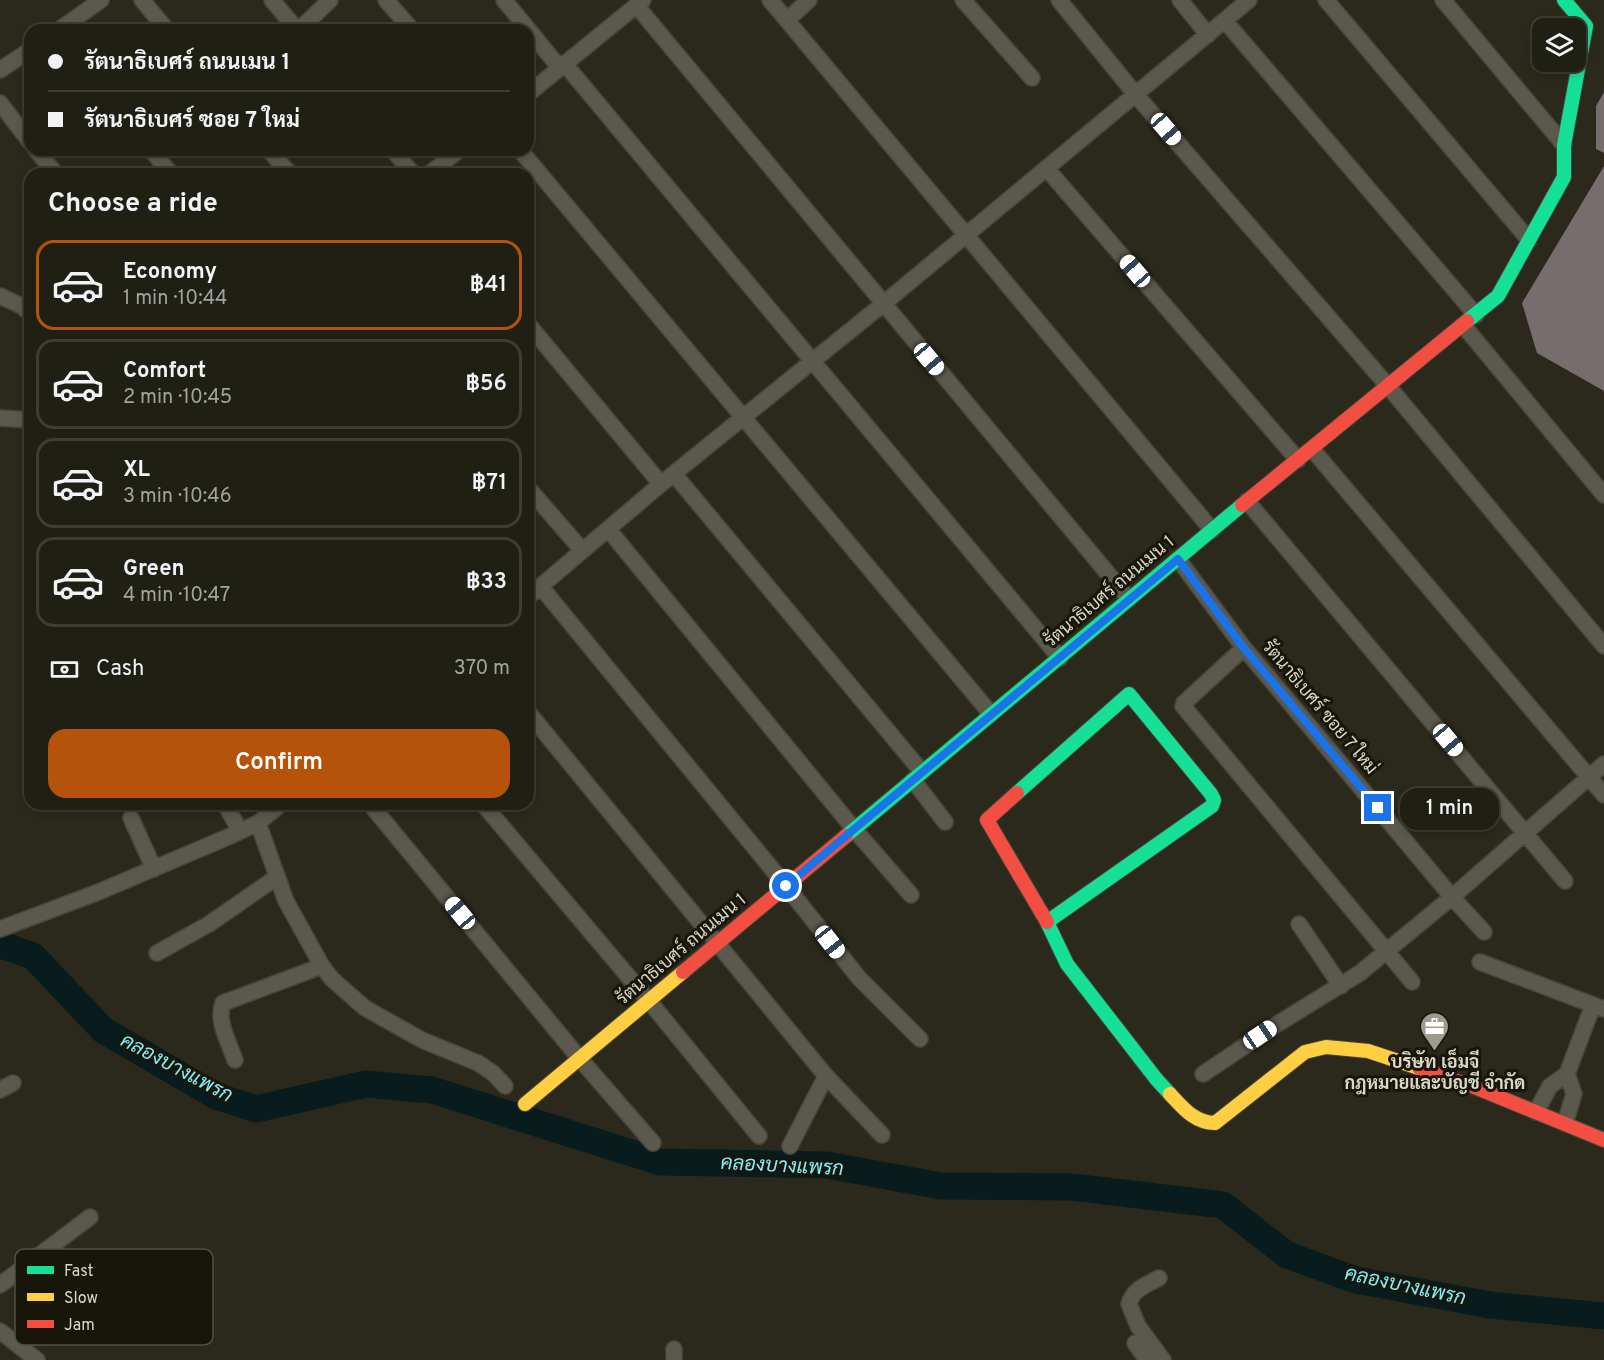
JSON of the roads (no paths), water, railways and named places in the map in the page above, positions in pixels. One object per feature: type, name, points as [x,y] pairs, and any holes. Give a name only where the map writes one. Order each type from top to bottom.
[{"type":"street","points":[[67,24],[101,0]]},
{"type":"street","points":[[142,0],[163,24]]},
{"type":"street","points":[[272,0],[293,24]]},
{"type":"street","points":[[304,24],[330,0]]},
{"type":"street","points":[[386,0],[407,24]]},
{"type":"street","points":[[504,0],[525,24]]},
{"type":"street","points":[[770,0],[1212,530]]},
{"type":"street","points":[[787,20],[809,0]]},
{"type":"street","points":[[963,0],[1032,78]]},
{"type":"street","points":[[1059,0],[1136,95],[1389,386],[1604,646]]},
{"type":"street","points":[[1180,0],[1208,35]]},
{"type":"street","points":[[534,592],[661,484],[883,304],[1249,0]]},
{"type":"street","points":[[1326,0],[1529,240]]},
{"type":"street","points":[[1443,0],[1564,145]]},
{"type":"street","name":"รัตนาธิเบศร์ ถนนเมน 1","points":[[525,1104],[1212,530],[1498,296],[1564,177],[1564,145],[1586,26],[1564,0]]},
{"type":"street","points":[[534,89],[632,4],[1130,599]]},
{"type":"street","points":[[1225,21],[1476,315]]},
{"type":"street","points":[[534,34],[813,361],[1060,657]]},
{"type":"street","points":[[0,70],[24,54]]},
{"type":"street","points":[[0,103],[24,134]]},
{"type":"street","points":[[41,156],[51,168]]},
{"type":"street","points":[[156,156],[166,168]]},
{"type":"street","points":[[274,156],[285,168]]},
{"type":"street","points":[[398,156],[408,168]]},
{"type":"street","points":[[436,168],[452,156]]},
{"type":"street","points":[[525,156],[991,714]]},
{"type":"street","points":[[1047,168],[1298,460]]},
{"type":"street","points":[[0,296],[24,308]]},
{"type":"street","points":[[1463,326],[1604,495]]},
{"type":"street","points":[[534,331],[661,484]]},
{"type":"street","points":[[0,418],[24,420]]},
{"type":"street","points":[[1312,449],[1604,795]]},
{"type":"street","points":[[674,474],[918,776],[945,822]]},
{"type":"street","points":[[534,495],[582,550]]},
{"type":"street","points":[[1247,501],[1565,881]]},
{"type":"street","points":[[608,529],[854,829],[911,895]]},
{"type":"street","name":"รัตนาธิเบศร์ ซอย 7 ใหม่","points":[[1178,559],[1244,648],[1452,897],[1484,932]]},
{"type":"street","points":[[541,587],[859,978],[920,1039]]},
{"type":"street","points":[[1244,648],[1184,702],[1183,706],[1412,982]]},
{"type":"street","points":[[1047,921],[1212,806],[1214,800],[1211,794],[1129,694],[987,820],[1047,921],[1067,964],[1157,1080],[1188,1113],[1203,1123],[1215,1123],[1305,1052],[1326,1047],[1368,1051],[1477,1088],[1604,1140]]},
{"type":"street","points":[[534,719],[826,1076],[882,1135]]},
{"type":"street","points":[[1203,1074],[1279,1023],[1360,974],[1604,764]]},
{"type":"street","points":[[228,810],[240,831]]},
{"type":"street","points":[[0,929],[154,869],[258,823],[274,810]]},
{"type":"street","points":[[375,810],[580,1059],[653,1143]]},
{"type":"street","points":[[488,810],[759,1136]]},
{"type":"street","points":[[131,818],[154,869]]},
{"type":"street","points":[[258,823],[286,901],[322,966],[332,979],[365,1008],[422,1040],[478,1064],[492,1073],[505,1086]]},
{"type":"street","points":[[157,952],[209,924],[277,877]]},
{"type":"street","points":[[1299,924],[1341,986]]},
{"type":"street","points":[[1480,962],[1598,1007],[1567,1074],[1550,1086],[1536,1112]]},
{"type":"street","points":[[235,1060],[222,1024],[220,1010],[223,1003],[322,966]]},
{"type":"street","points":[[1564,1123],[1574,1094],[1567,1074]]},
{"type":"street","points":[[790,1146],[826,1076]]},
{"type":"street","points":[[48,1249],[90,1217]]},
{"type":"street","points":[[0,1286],[15,1274]]},
{"type":"street","points":[[1159,1278],[1137,1290],[1132,1295],[1129,1304],[1138,1326],[1163,1360]]},
{"type":"street","points":[[0,1331],[15,1343]]},
{"type":"street","points":[[1135,1343],[1147,1360]]},
{"type":"street","points":[[18,1345],[37,1360]]},
{"type":"waterway","name":"คลองบางแพรก","points":[[0,946],[33,956],[103,1030],[216,1096],[256,1109],[366,1084],[432,1090],[660,1162],[827,1165],[941,1186],[1072,1187],[1223,1205],[1287,1255],[1356,1280],[1490,1305],[1604,1316]]},
{"type":"place","name":"บริษัท เอ็มจี กฎหมายและบัญชี จำกัด","points":[[1435,1052]]}]
